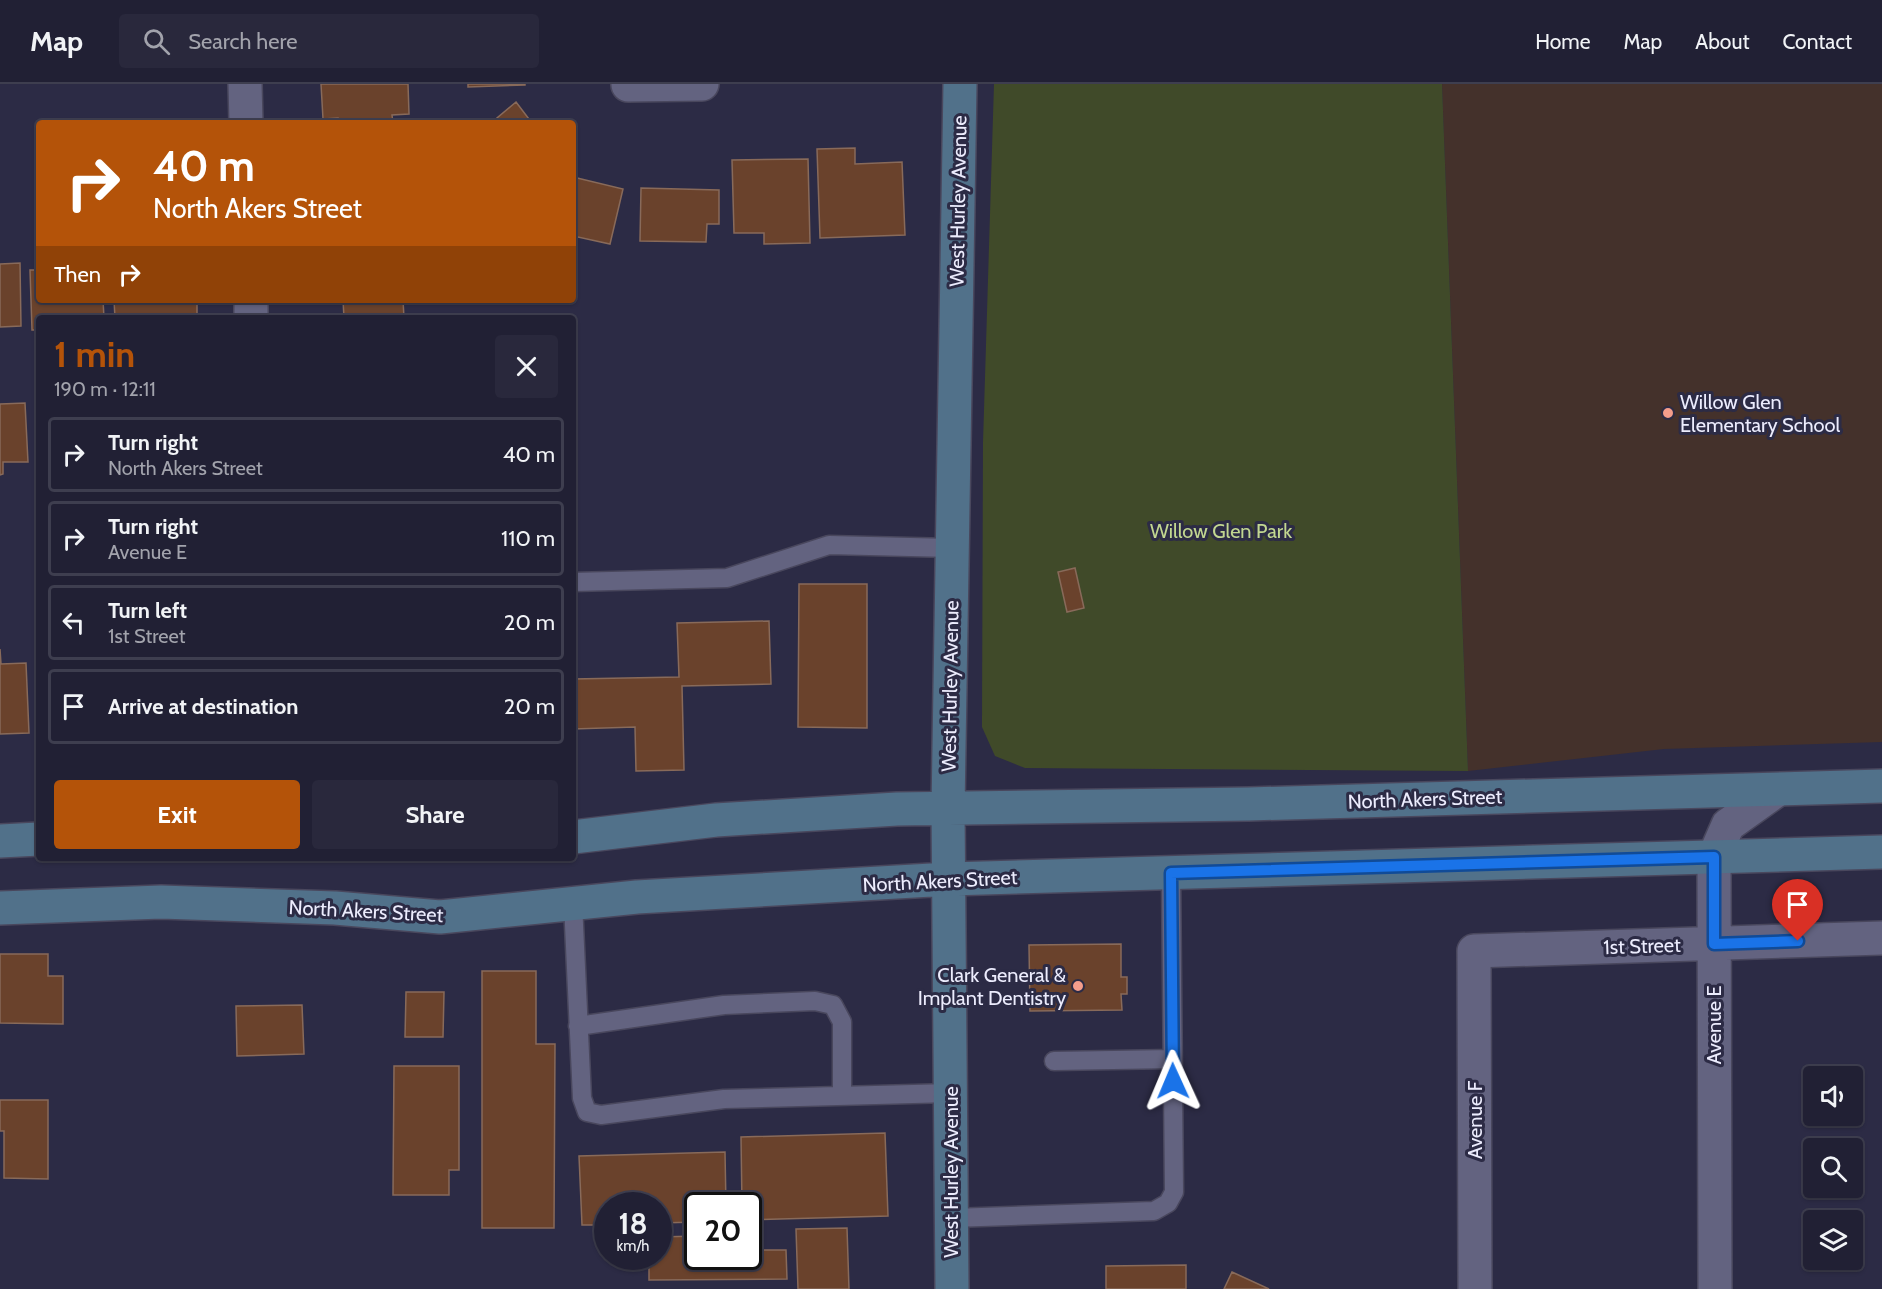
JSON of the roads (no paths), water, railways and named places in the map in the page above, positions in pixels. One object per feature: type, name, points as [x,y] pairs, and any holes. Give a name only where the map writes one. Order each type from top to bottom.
[{"type":"main road","name":"West Hurley Avenue","points":[[952,1289],[948,808],[960,84]]},
{"type":"main road","name":"North Akers Street","points":[[576,837],[716,820],[948,808],[1249,804],[1882,786]]},
{"type":"main road","points":[[0,840],[36,839]]},
{"type":"main road","name":"North Akers Street","points":[[0,909],[161,902],[335,908],[440,917],[637,897],[949,879],[1882,852]]},
{"type":"street","points":[[245,84],[246,120]]},
{"type":"street","points":[[628,85],[702,84]]},
{"type":"street","name":"Avenue E","points":[[1715,1289],[1714,857],[1728,825],[1777,790]]},
{"type":"street","name":"1st Street","points":[[1474,951],[1882,938]]},
{"type":"street","name":"Avenue F","points":[[1474,951],[1475,1289]]},
{"type":"lane","points":[[576,582],[727,578],[829,545],[951,548]]},
{"type":"lane","points":[[952,1218],[1154,1211],[1168,1203],[1174,1192],[1171,873]]},
{"type":"lane","points":[[573,903],[582,1098],[587,1112],[601,1115],[724,1099],[951,1093]]},
{"type":"lane","points":[[578,1026],[724,1005],[816,1001],[833,1005],[843,1022],[842,1095]]},
{"type":"lane","points":[[1054,1061],[1172,1059]]},
{"type":"place","name":"Willow Glen Elementary School","points":[[1668,413]]},
{"type":"place","name":"Clark General & Implant Dentistry","points":[[1078,986]]},
{"type":"park label","name":"Willow Glen Park","points":[[1221,531]]}]
